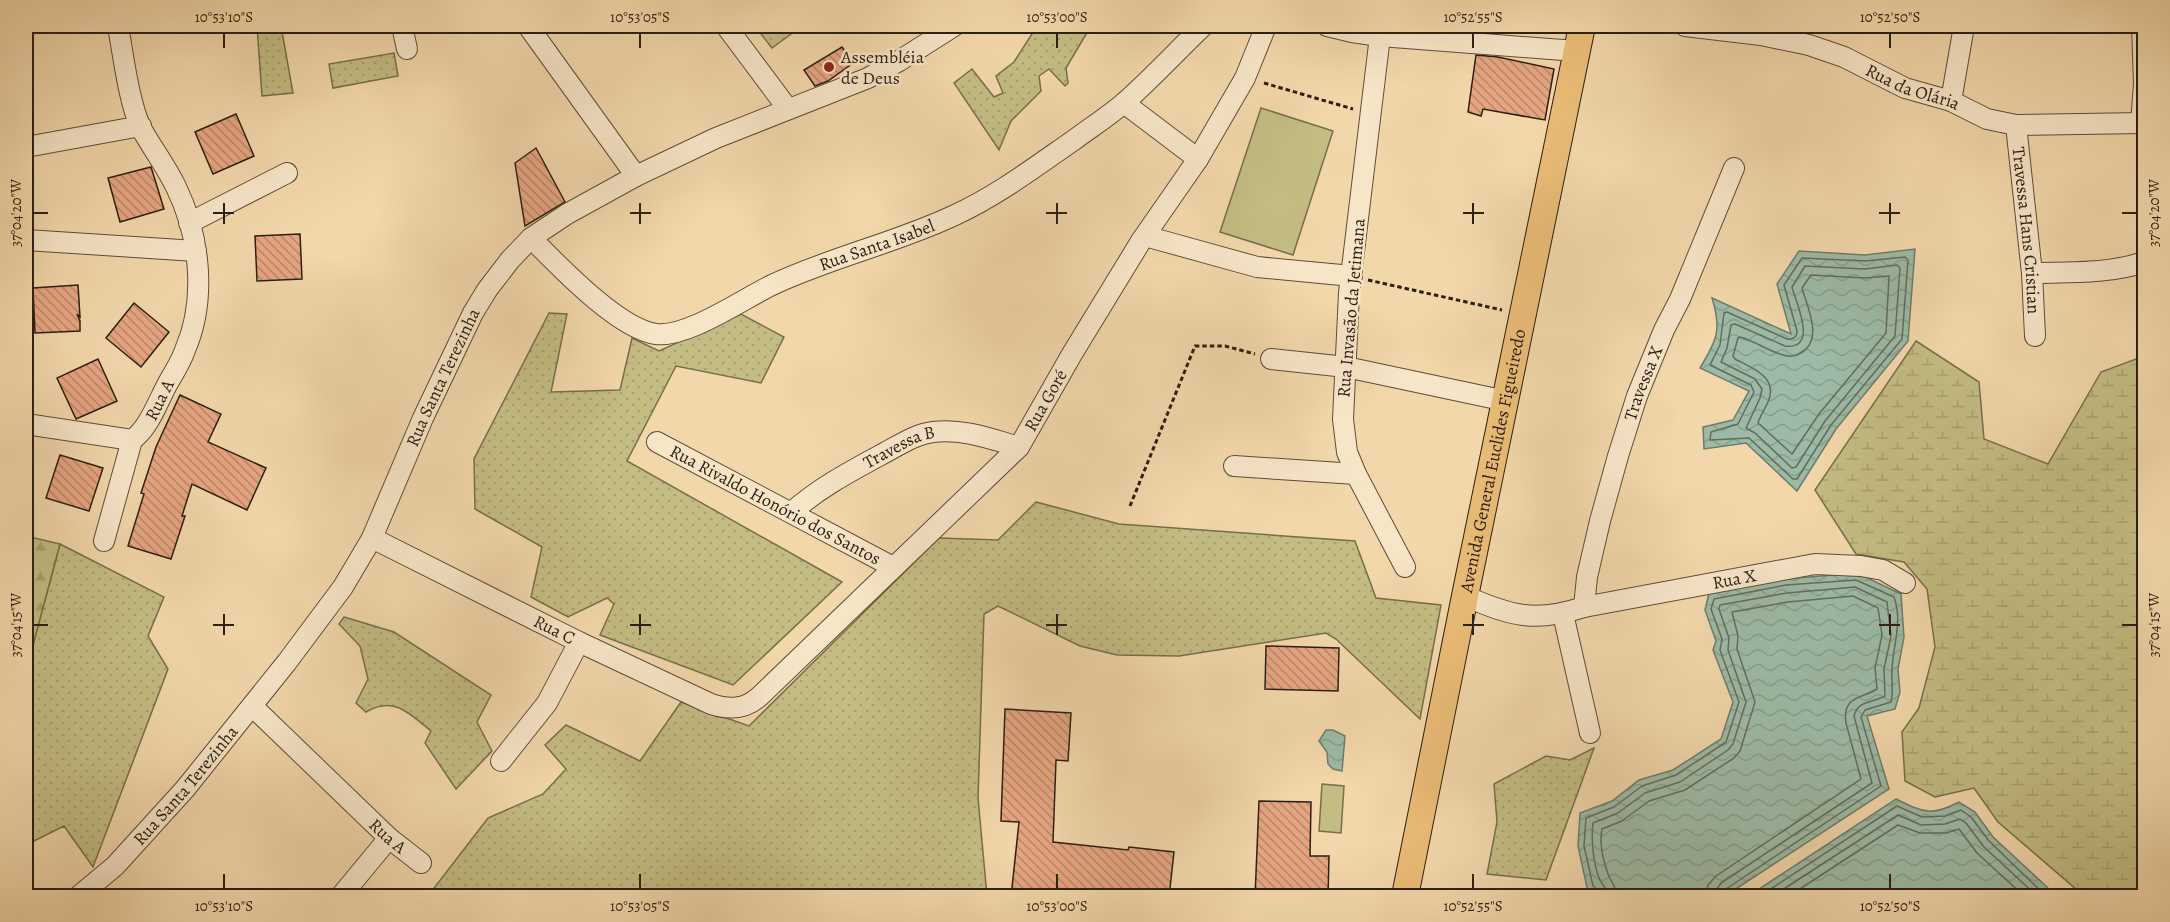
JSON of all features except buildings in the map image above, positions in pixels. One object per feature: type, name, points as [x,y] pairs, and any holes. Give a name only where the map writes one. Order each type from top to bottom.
[{"type":"main road","name":"Avenida General Euclides Figueiredo","points":[[1406,897],[1582,26]]},
{"type":"street","name":"Rua A","points":[[118,26],[131,92],[141,126],[176,186],[186,208],[196,251],[199,298],[185,351],[145,426],[132,440]]},
{"type":"street","points":[[402,26],[407,49]]},
{"type":"street","points":[[528,26],[636,176]]},
{"type":"street","points":[[726,26],[788,109]]},
{"type":"street","name":"Rua Santa Terezinha","points":[[81,896],[100,881],[185,789],[288,662],[343,587],[372,538],[423,418],[473,313],[510,260],[531,238],[567,214],[636,176],[716,138],[868,78],[954,26]]},
{"type":"street","name":"Rua Santa Isabel","points":[[531,238],[578,285],[618,315],[644,331],[658,334],[674,333],[693,326],[774,284],[899,238],[973,207],[1018,180],[1124,103],[1203,26]]},
{"type":"street","name":"Rua Goré","points":[[740,707],[760,696],[1019,447],[1072,354],[1145,236],[1198,159],[1245,78],[1266,26]]},
{"type":"street","points":[[1327,26],[1353,29],[1380,36],[1576,51]]},
{"type":"street","name":"Rua da Olária","points":[[1685,26],[1761,35],[1809,45],[1844,57],[1905,88],[1951,101],[1987,119],[2016,125],[2143,123]]},
{"type":"street","points":[[1951,101],[1964,26]]},
{"type":"street","points":[[2142,26],[2143,123]]},
{"type":"street","name":"Rua Invasão da Jetimana","points":[[1380,36],[1352,276],[1342,419],[1344,440],[1356,474],[1405,567]]},
{"type":"street","points":[[1124,103],[1198,159]]},
{"type":"street","name":"Travessa Hans Cristian","points":[[2016,125],[2032,273],[2035,336]]},
{"type":"street","points":[[26,147],[141,126]]},
{"type":"street","name":"Travessa X","points":[[1584,607],[1587,577],[1597,531],[1637,396],[1734,168]]},
{"type":"street","points":[[189,223],[288,173]]},
{"type":"street","points":[[1145,236],[1257,267],[1352,276]]},
{"type":"street","points":[[26,240],[196,251]]},
{"type":"street","points":[[2032,273],[2096,271],[2145,262]]},
{"type":"street","points":[[1271,359],[1346,367],[1506,401]]},
{"type":"street","points":[[26,424],[132,440],[104,541]]},
{"type":"street","name":"Travessa B","points":[[792,512],[813,494],[855,468],[921,434],[963,432],[1019,447]]},
{"type":"street","name":"Rua Rivaldo Honório dos Santos","points":[[657,442],[893,567]]},
{"type":"street","points":[[1234,465],[1356,474]]},
{"type":"street","name":"Rua C","points":[[372,538],[579,642],[711,704],[728,708],[740,707]]},
{"type":"street","name":"Rua X","points":[[1465,596],[1510,614],[1542,617],[1563,614],[1584,607],[1815,564],[1861,566],[1883,570],[1905,584]]},
{"type":"street","points":[[1563,614],[1590,733]]},
{"type":"street","points":[[501,761],[547,703],[579,642]]},
{"type":"street","name":"Rua A","points":[[252,706],[389,838],[421,863]]},
{"type":"street","points":[[341,897],[389,838]]},
{"type":"path","points":[[1245,78],[1370,114]]},
{"type":"path","points":[[1352,276],[1523,315]]},
{"type":"path","points":[[1130,506],[1195,346],[1225,346],[1271,359]]},
{"type":"green space","points":[[257,26],[281,26],[293,93],[262,96]]},
{"type":"green space","points":[[764,26],[802,26],[772,48],[758,30]]},
{"type":"green space","points":[[1037,26],[1091,26],[1066,68],[1068,83],[1065,86],[1049,69],[1039,76],[1041,91],[1011,121],[999,150],[954,83],[972,69],[994,97],[1003,93],[996,76],[1014,62]]},
{"type":"green space","points":[[2024,26],[2079,26],[2078,32]]},
{"type":"green space","points":[[394,53],[398,76],[333,88],[329,64]]},
{"type":"green space","points":[[1261,108],[1333,131],[1293,255],[1220,232]]},
{"type":"green space","points":[[549,313],[567,314],[551,392],[620,390],[632,338],[659,351],[741,314],[784,337],[761,383],[676,366],[627,461],[842,582],[733,685],[600,635],[614,604],[607,598],[568,617],[531,597],[542,547],[475,509],[474,459]]},
{"type":"green space","points":[[1916,341],[1979,382],[1984,439],[2048,464],[2101,372],[2144,356],[2144,896],[2079,896],[2078,891],[1998,822],[1974,788],[1935,797],[1905,781],[1902,732],[1919,708],[1935,647],[1927,589],[1904,562],[1856,554],[1815,490]]},
{"type":"green space","points":[[1036,502],[1119,524],[1355,541],[1376,598],[1441,605],[1420,719],[1336,639],[1326,633],[1179,656],[1117,655],[1080,646],[998,606],[984,614],[978,798],[987,896],[428,896],[488,818],[543,794],[566,769],[545,745],[566,725],[640,761],[681,702],[749,726],[939,538],[998,540]]},
{"type":"green space","points":[[26,536],[60,544],[26,671]]},
{"type":"green space","points":[[60,544],[164,597],[148,636],[168,669],[93,867],[64,826],[26,845],[26,671]]},
{"type":"green space","points":[[344,617],[394,632],[491,695],[477,722],[492,751],[456,789],[425,743],[431,731],[416,718],[401,709],[385,705],[366,712],[356,703],[368,679],[360,646],[339,624]]},
{"type":"green space","points":[[1594,748],[1546,880],[1487,874],[1497,822],[1494,784],[1546,756],[1570,760]]},
{"type":"green space","points":[[1322,784],[1344,786],[1341,833],[1319,831]]},
{"type":"water","points":[[1915,249],[1908,341],[1836,429],[1797,491],[1746,443],[1704,449],[1703,427],[1733,420],[1749,391],[1700,368],[1716,335],[1717,318],[1712,298],[1791,334],[1777,284],[1799,251],[1865,255]]},
{"type":"water","points":[[1857,573],[1901,594],[1904,637],[1898,669],[1900,692],[1895,709],[1867,716],[1889,789],[1725,896],[1601,896],[1588,892],[1578,846],[1580,813],[1612,801],[1639,780],[1673,770],[1721,739],[1733,702],[1713,650],[1716,641],[1705,610],[1709,593],[1785,579]]},
{"type":"water","points":[[1326,730],[1333,730],[1345,736],[1342,771],[1333,769],[1328,764],[1327,752],[1319,741]]},
{"type":"water","points":[[1896,799],[1927,811],[1941,810],[1959,802],[1975,812],[1993,837],[2054,896],[1756,896],[1753,893]]},
{"type":"place","name":"Assembléia de Deus","points":[[829,67]]}]
